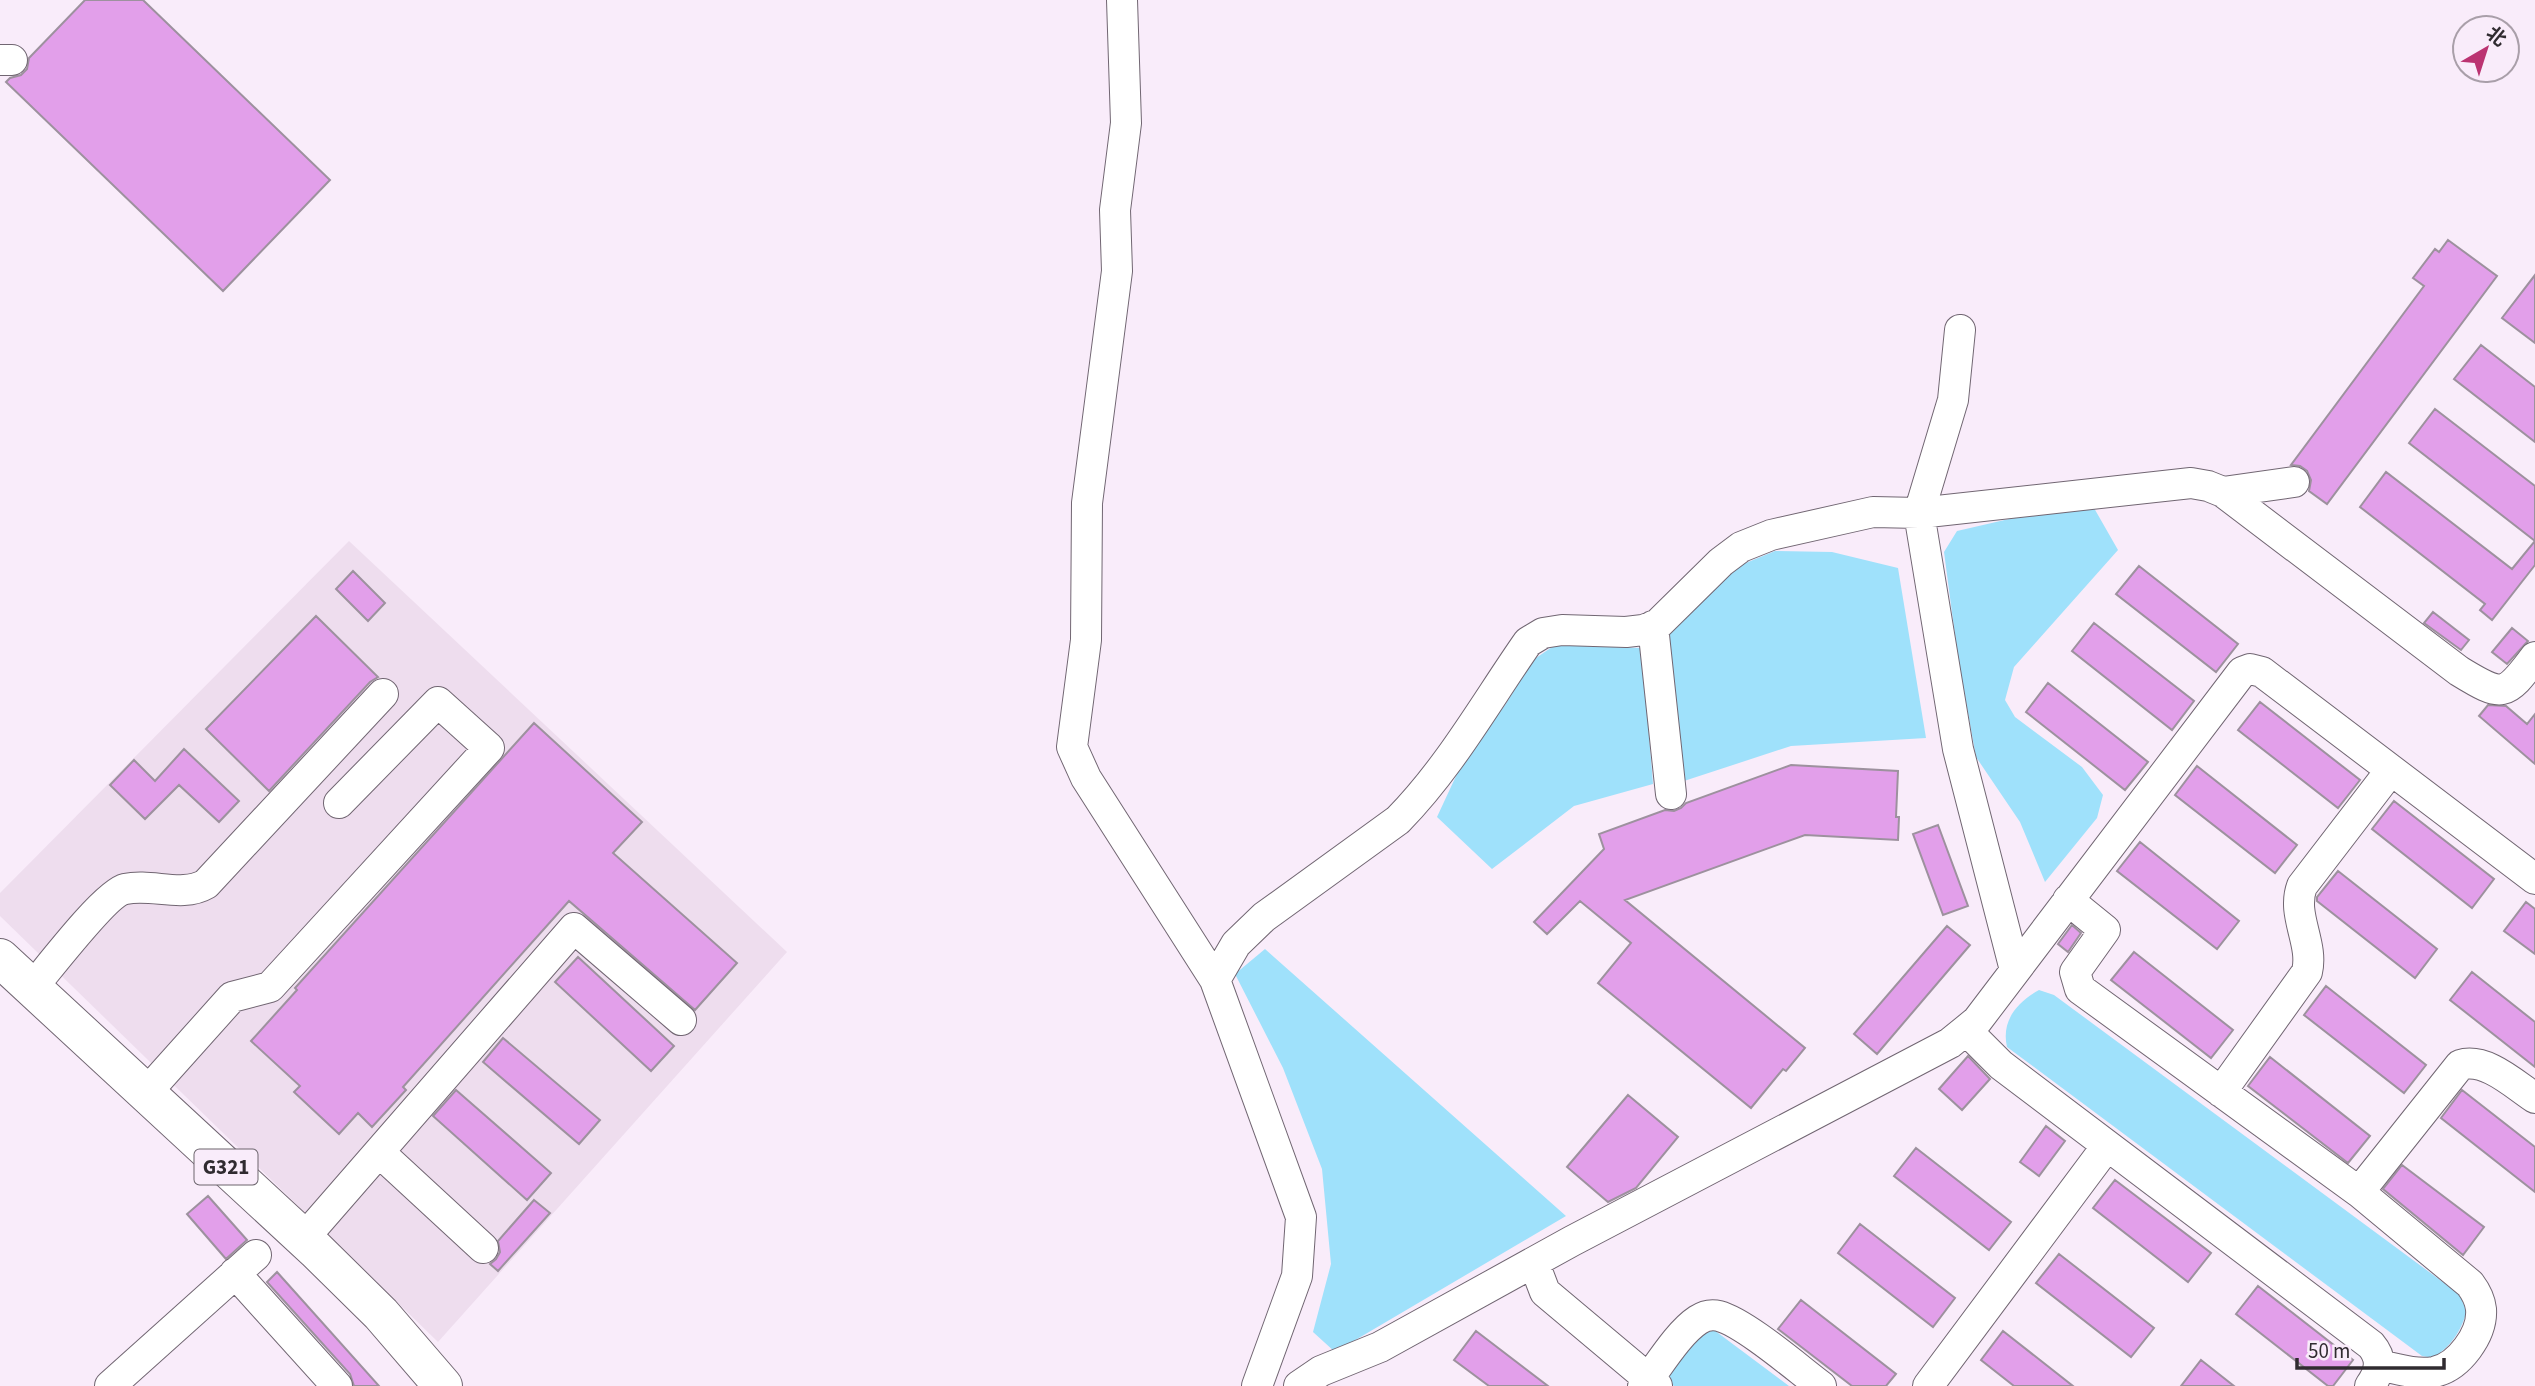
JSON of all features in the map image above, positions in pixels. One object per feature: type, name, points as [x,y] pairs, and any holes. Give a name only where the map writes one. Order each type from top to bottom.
[{"type":"highway","name":"G321","points":[[0,958],[304,1238],[382,1314],[443,1386]]},
{"type":"street","points":[[1122,0],[1126,123],[1115,210],[1117,271],[1087,503],[1086,640],[1072,747],[1086,778],[1215,979],[1301,1217],[1297,1276],[1257,1386]]},
{"type":"street","points":[[1960,330],[1953,400],[1919,513],[1958,749],[2015,970]]},
{"type":"street","points":[[2223,492],[2294,482]]},
{"type":"street","points":[[1215,979],[1225,960],[1249,930],[1398,820],[1419,798],[1450,759],[1528,642],[1543,633],[1562,630],[1626,632],[1657,625],[1721,562],[1741,547],[1771,535],[1872,512],[1919,513],[2191,483],[2223,492],[2459,671],[2485,686],[2499,689],[2513,685],[2535,656]]},
{"type":"street","points":[[1653,626],[1671,794]]},
{"type":"street","points":[[1299,1386],[1321,1371],[1380,1347],[1950,1043],[1976,1021],[2242,672],[2250,669],[2262,672],[2535,879]]},
{"type":"street","points":[[32,988],[113,894],[136,888],[189,891],[206,884],[383,694]]},
{"type":"street","points":[[146,1093],[232,997],[270,987],[489,748],[438,702],[339,803]]},
{"type":"street","points":[[2221,1092],[2308,972],[2310,958],[2298,902],[2302,886],[2391,769]]},
{"type":"street","points":[[1966,1030],[2001,1065],[2371,1345],[2377,1353],[2374,1376],[2432,1372],[2443,1369],[2458,1359],[2476,1334],[2482,1311],[2477,1294],[2470,1284],[2359,1192],[2080,989],[2075,972],[2105,930],[2068,900]]},
{"type":"street","points":[[304,1238],[574,928],[681,1020]]},
{"type":"street","points":[[2359,1192],[2460,1065],[2473,1063],[2487,1067],[2535,1098]]},
{"type":"street","points":[[1928,1386],[2107,1146]]},
{"type":"street","points":[[379,1152],[483,1248]]},
{"type":"street","points":[[1534,1263],[1545,1292],[1649,1384],[1688,1328],[1711,1315],[1721,1317],[1745,1330],[1821,1386]]},
{"type":"street","points":[[110,1386],[246,1264],[337,1386]]},
{"type":"shaded area","points":[[349,541],[787,952],[438,1342],[0,916],[0,893]]},
{"type":"water","points":[[2094,508],[2118,550],[2014,667],[2005,700],[2015,717],[2082,767],[2103,795],[2097,818],[2045,882],[2020,822],[1976,757],[1958,658],[1944,552],[1957,531],[2040,512]]},
{"type":"water","points":[[1775,551],[1832,552],[1898,568],[1926,738],[1791,746],[1684,781],[1664,643],[1679,617],[1736,567]]},
{"type":"water","points":[[1555,645],[1642,648],[1653,784],[1574,806],[1492,869],[1437,817],[1463,761],[1505,705],[1533,660]]},
{"type":"water","points":[[1265,949],[1566,1216],[1335,1352],[1313,1332],[1331,1264],[1322,1169],[1283,1068],[1235,974]]},
{"type":"water","points":[[2039,990],[2054,995],[2459,1294],[2467,1311],[2450,1344],[2433,1358],[2422,1356],[2007,1047],[2006,1029],[2012,1013],[2024,1000]]},
{"type":"water","points":[[1714,1330],[1789,1386],[1674,1386],[1662,1377],[1699,1336]]},
{"type":"building","points":[[85,0],[143,0],[330,180],[223,291],[6,82],[27,69],[29,58]]},
{"type":"building","points":[[2448,240],[2497,276],[2327,504],[2309,491],[2311,480],[2307,471],[2300,466],[2291,465],[2424,286],[2413,278],[2435,249],[2439,252]]},
{"type":"building","points":[[2535,275],[2535,343],[2502,318]]},
{"type":"building","points":[[2481,345],[2535,387],[2535,442],[2454,379]]},
{"type":"building","points":[[2435,409],[2535,486],[2535,541],[2409,443]]},
{"type":"building","points":[[2386,472],[2512,569],[2535,541],[2535,565],[2492,620],[2480,610],[2485,604],[2360,507]]},
{"type":"building","points":[[2139,566],[2238,644],[2216,672],[2116,594]]},
{"type":"building","points":[[353,571],[385,603],[368,621],[336,589]]},
{"type":"building","points":[[2433,612],[2469,640],[2461,650],[2424,623]]},
{"type":"building","points":[[316,616],[378,677],[370,682],[269,791],[206,729]]},
{"type":"building","points":[[2094,623],[2194,701],[2172,730],[2072,651]]},
{"type":"building","points":[[2512,628],[2528,641],[2507,664],[2492,652]]},
{"type":"building","points":[[2048,683],[2148,762],[2125,790],[2026,712]]},
{"type":"building","points":[[2260,702],[2360,780],[2338,808],[2238,730]]},
{"type":"building","points":[[2488,705],[2506,706],[2527,724],[2535,714],[2535,764],[2479,716]]},
{"type":"building","points":[[534,723],[642,822],[613,853],[737,963],[695,1010],[569,901],[403,1087],[406,1090],[372,1127],[358,1113],[339,1134],[294,1092],[300,1086],[251,1041],[297,990],[295,988]]},
{"type":"building","points":[[184,749],[239,801],[219,822],[179,785],[145,819],[110,785],[134,760],[155,781]]},
{"type":"building","points":[[1791,765],[1898,771],[1898,840],[1805,835],[1625,900],[1805,1048],[1786,1071],[1783,1069],[1751,1108],[1598,983],[1631,943],[1580,901],[1547,934],[1534,922],[1604,849],[1599,834],[1665,810],[1674,811],[1686,803]]},
{"type":"building","points":[[2197,766],[2297,845],[2275,873],[2175,795]]},
{"type":"building","points":[[2394,801],[2494,879],[2472,908],[2372,829]]},
{"type":"building","points":[[1938,825],[1968,906],[1943,915],[1913,834]]},
{"type":"building","points":[[2140,842],[2239,921],[2217,949],[2117,871]]},
{"type":"building","points":[[2338,871],[2437,949],[2415,978],[2317,901],[2317,897]]},
{"type":"building","points":[[2526,902],[2535,909],[2535,954],[2504,931]]},
{"type":"building","points":[[2072,925],[2081,933],[2068,952],[2058,944]]},
{"type":"building","points":[[1947,926],[1970,945],[1877,1054],[1854,1034]]},
{"type":"building","points":[[2134,952],[2233,1030],[2211,1058],[2111,980]]},
{"type":"building","points":[[578,957],[674,1046],[651,1071],[555,982]]},
{"type":"building","points":[[2472,972],[2535,1022],[2535,1067],[2450,1000]]},
{"type":"building","points":[[2326,986],[2426,1065],[2404,1093],[2304,1015]]},
{"type":"building","points":[[503,1038],[600,1120],[579,1144],[483,1062]]},
{"type":"building","points":[[1968,1056],[1990,1079],[1962,1110],[1939,1089]]},
{"type":"building","points":[[2270,1057],[2370,1136],[2348,1163],[2248,1086]]},
{"type":"building","points":[[456,1090],[551,1173],[527,1200],[433,1116]]},
{"type":"building","points":[[2462,1090],[2535,1147],[2535,1192],[2441,1118]]},
{"type":"building","points":[[1628,1095],[1678,1137],[1636,1188],[1608,1202],[1567,1167]]},
{"type":"building","points":[[2046,1126],[2065,1141],[2039,1176],[2020,1162]]},
{"type":"building","points":[[1916,1148],[2011,1222],[1989,1250],[1894,1176]]},
{"type":"building","points":[[2402,1165],[2484,1227],[2463,1255],[2383,1189]]},
{"type":"building","points":[[2115,1180],[2211,1253],[2188,1282],[2093,1208]]},
{"type":"building","points":[[208,1196],[247,1240],[226,1259],[187,1214]]},
{"type":"building","points":[[534,1200],[550,1213],[498,1271],[490,1264],[500,1252],[498,1241]]},
{"type":"building","points":[[1860,1224],[1955,1298],[1933,1327],[1838,1253]]},
{"type":"building","points":[[2059,1254],[2154,1328],[2131,1357],[2036,1283]]},
{"type":"building","points":[[277,1272],[379,1386],[354,1386],[350,1374],[267,1282]]},
{"type":"building","points":[[2258,1286],[2353,1360],[2333,1386],[2328,1386],[2236,1314]]},
{"type":"building","points":[[1801,1300],[1896,1374],[1886,1386],[1852,1386],[1778,1329]]},
{"type":"building","points":[[1476,1331],[1548,1386],[1489,1386],[1454,1360]]},
{"type":"building","points":[[2003,1331],[2073,1386],[2014,1386],[1981,1360]]},
{"type":"building","points":[[2201,1360],[2234,1386],[2181,1386]]}]
